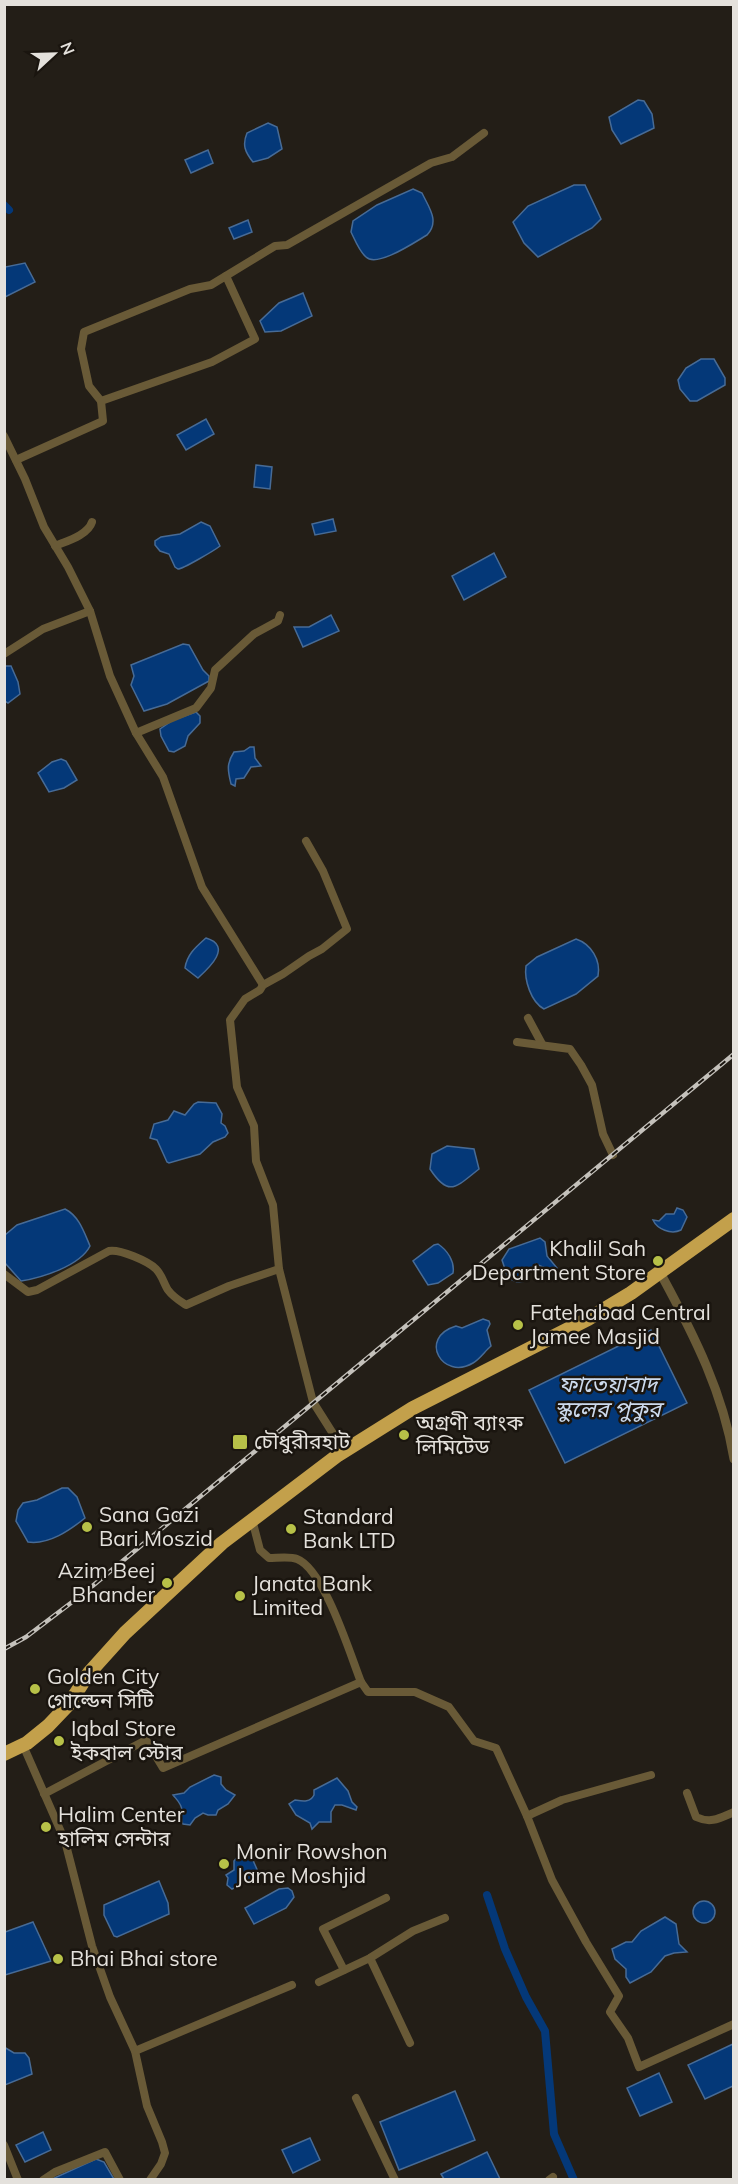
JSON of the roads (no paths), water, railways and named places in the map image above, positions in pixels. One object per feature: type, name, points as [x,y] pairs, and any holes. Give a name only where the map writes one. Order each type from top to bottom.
[{"type":"highway","points":[[4,1754],[27,1743],[48,1726],[69,1704],[89,1673],[125,1634],[222,1543],[344,1451],[413,1408],[588,1319],[631,1293],[734,1219]]},
{"type":"highway","points":[[4,1762],[26,1752],[54,1728],[82,1697],[101,1671],[163,1608],[282,1505],[389,1430],[614,1310],[734,1228]]},
{"type":"street","points":[[16,460],[103,421],[101,401],[89,386],[81,350],[84,332],[190,289],[211,285],[275,246],[287,245],[431,163],[452,158],[484,133]]},
{"type":"street","points":[[101,401],[212,362],[255,339],[226,276]]},
{"type":"street","points":[[4,436],[44,527],[68,567],[90,611],[110,676],[136,733],[163,777],[202,886],[263,985]]},
{"type":"street","points":[[55,546],[73,539],[90,527],[92,522]]},
{"type":"street","points":[[4,654],[43,629],[90,611]]},
{"type":"street","points":[[136,733],[196,708],[211,688],[215,670],[254,634],[278,621],[280,615]]},
{"type":"street","points":[[306,841],[323,871],[347,929],[284,975],[263,985],[260,990],[244,999],[230,1020],[237,1087],[254,1126],[256,1161],[273,1205],[279,1269],[313,1402],[344,1451]]},
{"type":"street","points":[[528,1018],[542,1044]]},
{"type":"street","points":[[517,1042],[570,1049],[592,1085],[603,1134],[613,1155]]},
{"type":"street","points":[[4,1274],[28,1292],[37,1290],[109,1251],[115,1250],[125,1252],[156,1269],[168,1290],[186,1305],[229,1286],[279,1269]]},
{"type":"street","points":[[663,1278],[691,1330],[714,1383],[734,1459]]},
{"type":"street","points":[[254,1527],[260,1550],[269,1558],[297,1559],[315,1573],[325,1591],[361,1682],[368,1692],[416,1692],[449,1707],[474,1742],[496,1748],[527,1816],[552,1880],[619,1996],[610,2012],[628,2037],[639,2067],[734,2024]]},
{"type":"street","points":[[44,1794],[146,1740],[163,1768],[361,1682]]},
{"type":"street","points":[[26,1752],[64,1841],[92,1946],[110,1997],[135,2052],[147,2106],[162,2142],[165,2153],[161,2164],[150,2180]]},
{"type":"street","points":[[527,1816],[562,1800],[651,1775]]},
{"type":"street","points":[[687,1793],[696,1817],[705,1821],[713,1821],[734,1812]]},
{"type":"street","points":[[344,1970],[323,1929],[386,1898]]},
{"type":"street","points":[[319,1982],[370,1958],[413,1931],[445,1918]]},
{"type":"street","points":[[370,1958],[410,2043]]},
{"type":"street","points":[[135,2052],[292,1985]]},
{"type":"street","points":[[356,2098],[395,2180]]},
{"type":"street","points":[[4,2145],[18,2180]]},
{"type":"street","points":[[43,2180],[56,2172],[105,2152],[120,2180]]},
{"type":"water","points":[[638,100],[644,101],[652,114],[654,128],[621,144],[612,130],[609,117]]},
{"type":"water","points":[[268,123],[277,127],[282,149],[268,158],[253,162],[245,148],[247,133]]},
{"type":"water","points":[[208,150],[213,163],[191,173],[185,160]]},
{"type":"water","points":[[574,185],[585,185],[601,219],[592,228],[538,257],[524,243],[513,222],[528,206]]},
{"type":"water","points":[[413,189],[422,193],[430,209],[433,220],[431,230],[427,235],[387,257],[371,260],[366,257],[359,249],[351,232],[353,221],[377,205]]},
{"type":"water","points":[[248,220],[252,232],[234,239],[229,228]]},
{"type":"water","points":[[25,263],[35,282],[5,297],[5,267]]},
{"type":"water","points":[[303,293],[312,316],[281,331],[265,332],[260,321],[279,303]]},
{"type":"water","points":[[701,359],[714,359],[725,378],[725,385],[697,401],[690,401],[680,389],[678,380],[686,368]]},
{"type":"water","points":[[206,419],[214,434],[186,450],[177,435]]},
{"type":"water","points":[[256,465],[272,467],[270,489],[254,487]]},
{"type":"water","points":[[333,519],[336,531],[315,535],[312,524]]},
{"type":"water","points":[[201,522],[210,526],[220,546],[178,569],[169,554],[160,551],[155,541],[161,537],[180,534]]},
{"type":"water","points":[[494,553],[506,577],[464,600],[452,576]]},
{"type":"water","points":[[331,615],[339,631],[303,647],[294,627],[309,627]]},
{"type":"water","points":[[183,644],[189,645],[209,676],[209,681],[167,704],[144,711],[131,685],[134,676],[131,665]]},
{"type":"water","points":[[5,666],[11,666],[20,694],[8,703],[5,701]]},
{"type":"water","points":[[196,712],[200,716],[200,723],[188,736],[185,746],[174,752],[169,751],[160,729],[173,720]]},
{"type":"water","points":[[254,747],[255,758],[261,766],[251,767],[244,778],[236,779],[235,786],[231,784],[229,775],[230,760],[234,752],[244,751]]},
{"type":"water","points":[[61,759],[66,761],[77,780],[64,788],[49,792],[38,773],[52,762]]},
{"type":"water","points":[[206,938],[218,946],[218,952],[208,969],[198,978],[185,968],[186,963],[195,948]]},
{"type":"water","points":[[576,939],[594,953],[598,964],[598,976],[576,994],[544,1009],[535,1001],[529,990],[526,966],[537,957]]},
{"type":"water","points":[[198,1102],[216,1103],[222,1114],[221,1123],[228,1133],[225,1137],[213,1142],[200,1154],[169,1163],[157,1140],[150,1138],[154,1124],[168,1120],[174,1111],[185,1115]]},
{"type":"water","points":[[447,1146],[474,1149],[479,1169],[453,1187],[442,1184],[430,1169],[432,1154]]},
{"type":"water","points":[[677,1208],[683,1210],[687,1217],[681,1230],[673,1232],[665,1230],[653,1220],[659,1221],[666,1214],[674,1214]]},
{"type":"water","points":[[65,1209],[77,1220],[90,1246],[85,1253],[69,1265],[49,1274],[21,1281],[5,1263],[5,1235],[17,1225]]},
{"type":"water","points":[[540,1238],[545,1242],[547,1256],[557,1268],[551,1277],[548,1277],[545,1268],[536,1264],[528,1271],[526,1281],[517,1282],[508,1278],[502,1260],[509,1249]]},
{"type":"water","points":[[438,1244],[450,1256],[453,1273],[438,1283],[428,1285],[413,1261]]},
{"type":"water","points":[[483,1319],[489,1321],[490,1324],[487,1330],[491,1346],[476,1361],[462,1367],[444,1362],[436,1348],[438,1339],[444,1332],[456,1326],[462,1328]]},
{"type":"water","name":"ফাতেয়াবাদ স্কুলের পুকুর","points":[[651,1330],[687,1403],[565,1463],[529,1390]]},
{"type":"water","points":[[62,1488],[68,1488],[77,1497],[85,1518],[66,1532],[51,1539],[28,1542],[16,1521],[18,1510],[23,1503],[37,1500]]},
{"type":"water","points":[[214,1775],[221,1777],[221,1784],[235,1795],[228,1804],[218,1810],[216,1815],[203,1813],[190,1825],[183,1824],[181,1806],[173,1795],[184,1793],[190,1787]]},
{"type":"water","points":[[337,1778],[348,1791],[352,1802],[357,1807],[356,1810],[335,1805],[331,1812],[331,1822],[319,1822],[312,1829],[310,1823],[296,1815],[289,1804],[295,1800],[310,1799],[314,1795],[314,1790]]},
{"type":"water","points":[[239,1855],[252,1858],[259,1874],[254,1882],[244,1878],[238,1886],[232,1889],[227,1885],[226,1875],[234,1870],[234,1861]]},
{"type":"water","points":[[159,1881],[168,1903],[169,1914],[117,1937],[114,1936],[104,1915],[104,1905]]},
{"type":"water","points":[[288,1888],[294,1897],[286,1908],[254,1924],[245,1908],[279,1889]]},
{"type":"water","points":[[704,1901],[712,1904],[715,1912],[712,1920],[704,1923],[696,1920],[693,1912],[696,1904]]},
{"type":"water","points":[[665,1917],[676,1924],[679,1944],[687,1952],[665,1956],[651,1972],[630,1983],[626,1977],[626,1969],[615,1959],[612,1949],[626,1942],[632,1942],[641,1931]]},
{"type":"water","points":[[33,1922],[51,1961],[5,1975],[5,1932]]},
{"type":"water","points":[[733,2044],[733,2086],[705,2099],[688,2065]]},
{"type":"water","points":[[4,2047],[14,2053],[25,2053],[29,2058],[32,2074],[5,2085]]},
{"type":"water","points":[[659,2073],[672,2102],[640,2116],[627,2088]]},
{"type":"water","points":[[455,2091],[475,2140],[399,2170],[380,2122]]},
{"type":"water","points":[[43,2132],[51,2150],[25,2162],[16,2145]]},
{"type":"water","points":[[310,2138],[320,2160],[293,2173],[282,2150]]},
{"type":"water","points":[[487,2152],[500,2179],[444,2179],[441,2174]]},
{"type":"water","points":[[96,2159],[104,2162],[114,2179],[50,2180]]},
{"type":"waterway","points":[[4,205],[9,210]]},
{"type":"waterway","points":[[487,1895],[505,1949],[526,1997],[545,2031],[554,2134],[574,2180]]},
{"type":"railway","points":[[4,1649],[26,1637],[84,1593],[734,1054]]},
{"type":"place","name":"Khalil Sah Department Store","points":[[658,1261]]},
{"type":"place","name":"Fatehabad Central Jamee Masjid","points":[[518,1325]]},
{"type":"place","name":"অগ্রণী ব্যাংক লিমিটেড","points":[[404,1435]]},
{"type":"place","name":"চৌধুরীরহাট","points":[[240,1442]]},
{"type":"place","name":"Sana Gazi Bari Moszid","points":[[87,1527]]},
{"type":"place","name":"Standard Bank LTD","points":[[291,1529]]},
{"type":"place","name":"Azim Beej Bhander","points":[[167,1583]]},
{"type":"place","name":"Janata Bank Limited","points":[[240,1596]]},
{"type":"place","name":"Golden City গোল্ডেন সিটি","points":[[35,1689]]},
{"type":"place","name":"Iqbal Store ইকবাল স্টোর","points":[[59,1741]]},
{"type":"place","name":"Halim Center হালিম সেন্টার","points":[[46,1827]]},
{"type":"place","name":"Monir Rowshon Jame Moshjid","points":[[224,1864]]},
{"type":"place","name":"Bhai Bhai store","points":[[58,1959]]}]
